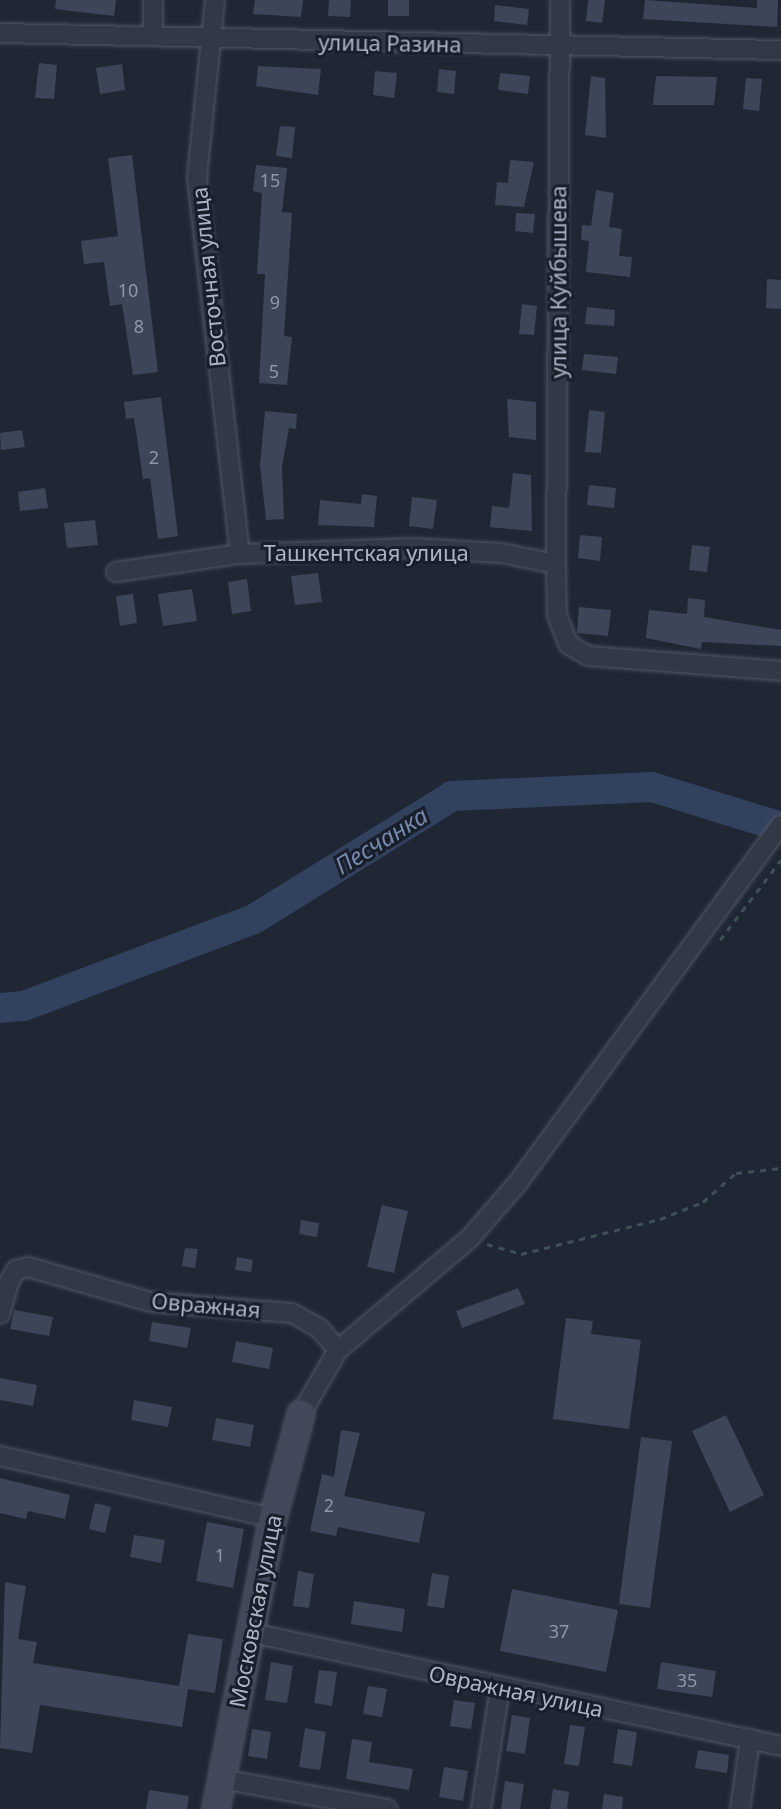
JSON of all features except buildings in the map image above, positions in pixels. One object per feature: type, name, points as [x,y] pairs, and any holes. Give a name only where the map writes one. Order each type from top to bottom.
[{"type":"street","points":[[153,0],[153,36]]},
{"type":"street","name":"Восточная улица","points":[[215,0],[197,177],[240,554]]},
{"type":"street","name":"улица Куйбышева","points":[[556,564],[560,0]]},
{"type":"street","name":"улица Разина","points":[[0,33],[781,50]]},
{"type":"street","name":"Ташкентская улица","points":[[116,572],[240,554],[412,548],[501,553],[556,564]]},
{"type":"street","points":[[556,564],[557,615],[568,644],[588,656],[781,671]]},
{"type":"street","points":[[301,1414],[338,1350],[469,1239],[574,1111],[781,825]]},
{"type":"street","name":"Овражная","points":[[0,1314],[9,1282],[16,1270],[28,1267],[151,1302],[292,1313],[319,1328],[338,1350]]},
{"type":"street","name":"Московская улица","points":[[216,1809],[273,1518],[301,1414]]},
{"type":"street","points":[[0,1456],[273,1518]]},
{"type":"street","name":"Овражная улица","points":[[252,1633],[781,1746]]},
{"type":"street","points":[[481,1809],[500,1688]]},
{"type":"street","points":[[740,1809],[750,1739]]},
{"type":"street","points":[[221,1779],[387,1809]]},
{"type":"path","points":[[728,930],[781,860]]},
{"type":"path","points":[[469,1239],[521,1254],[660,1219],[703,1202],[721,1180],[748,1168],[781,1168]]},
{"type":"waterway","name":"Песчанка","points":[[0,1008],[24,1006],[254,919],[452,796],[652,787],[781,827]]}]
